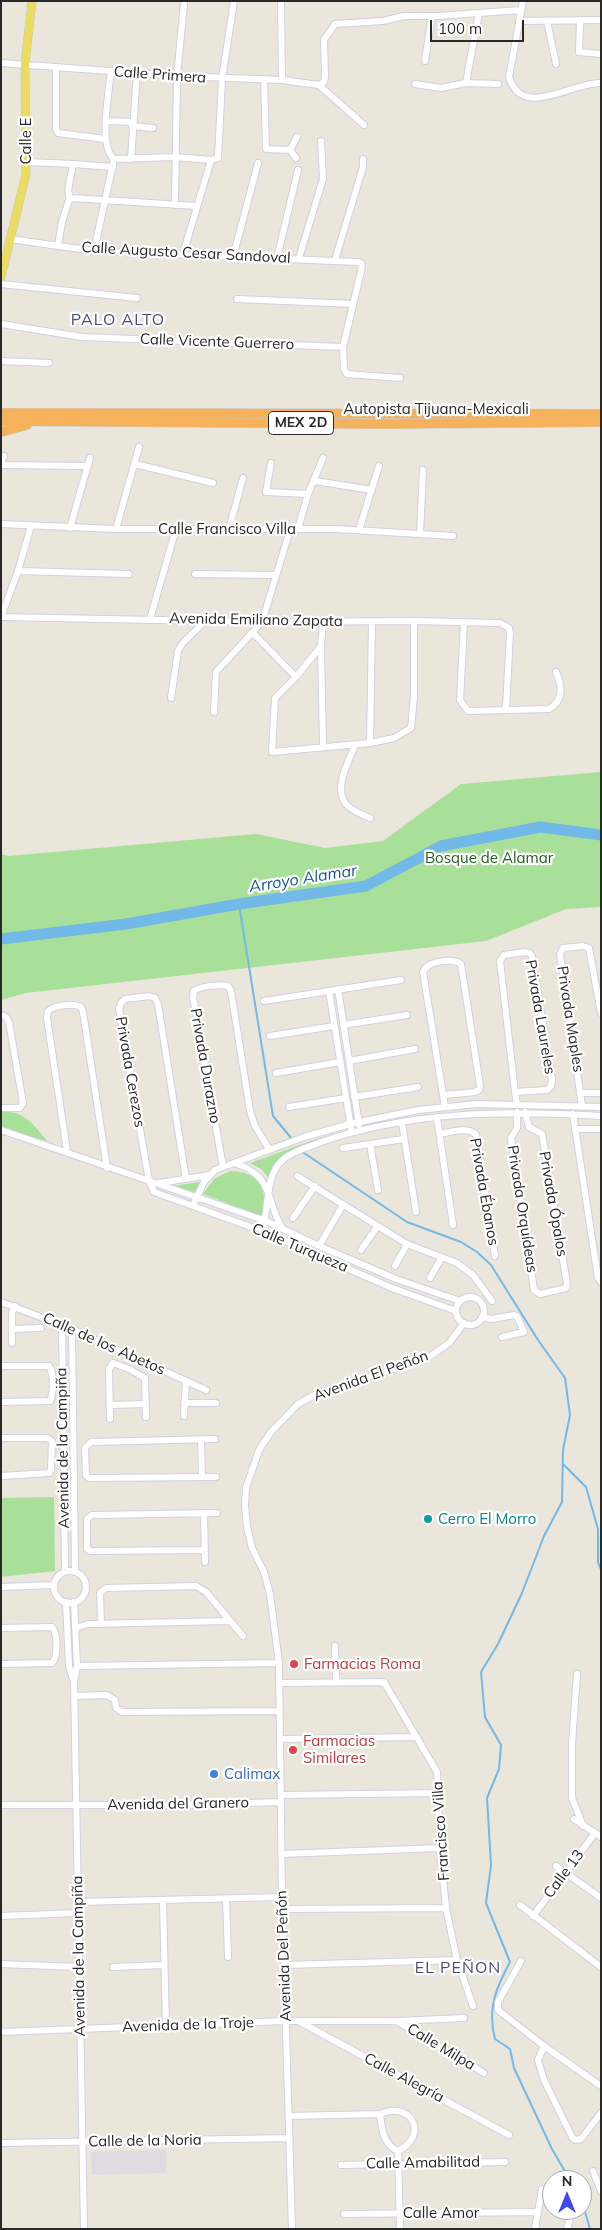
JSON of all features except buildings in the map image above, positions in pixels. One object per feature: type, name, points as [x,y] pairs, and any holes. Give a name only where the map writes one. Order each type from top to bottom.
[{"type":"highway","name":"Autopista Tijuana-Mexicali","points":[[1,413],[601,414]]},
{"type":"highway","name":"Autopista Tijuana-Mexicali","points":[[1,421],[601,422]]},
{"type":"highway","points":[[1,432],[37,422]]},
{"type":"main road","name":"Calle E","points":[[1,277],[27,162],[26,64],[32,1]]},
{"type":"street","points":[[183,254],[215,159],[222,78],[234,1]]},
{"type":"street","points":[[281,1],[282,80]]},
{"type":"street","points":[[522,1],[509,77],[513,88],[519,94],[536,98],[601,83]]},
{"type":"street","points":[[175,205],[177,76],[184,4]]},
{"type":"street","points":[[364,125],[319,85],[324,82],[326,77],[324,40],[335,24],[383,21],[404,16],[521,10]]},
{"type":"street","points":[[466,83],[479,13]]},
{"type":"street","points":[[425,61],[432,16]]},
{"type":"street","points":[[519,21],[601,20]]},
{"type":"street","points":[[547,21],[556,64]]},
{"type":"street","points":[[580,21],[577,49],[579,52],[601,54]]},
{"type":"street","name":"Calle Primera","points":[[1,63],[177,76],[282,80],[319,85]]},
{"type":"street","points":[[56,67],[56,129],[58,133],[105,139]]},
{"type":"street","points":[[111,72],[105,139],[109,155],[114,159],[175,157],[215,159]]},
{"type":"street","points":[[131,159],[136,73]]},
{"type":"street","points":[[264,80],[266,149],[290,150]]},
{"type":"street","points":[[415,84],[441,88],[466,83],[498,84]]},
{"type":"street","points":[[107,121],[153,128]]},
{"type":"street","points":[[290,150],[297,137]]},
{"type":"street","points":[[299,258],[323,179],[321,141]]},
{"type":"street","points":[[290,150],[296,158]]},
{"type":"street","points":[[94,251],[114,159]]},
{"type":"street","points":[[335,260],[363,167],[363,159]]},
{"type":"street","points":[[27,162],[112,167]]},
{"type":"street","points":[[233,257],[258,163]]},
{"type":"street","points":[[58,246],[62,222],[70,198],[68,190],[73,164]]},
{"type":"street","points":[[277,258],[298,170]]},
{"type":"street","points":[[70,198],[198,206]]},
{"type":"street","name":"Calle Augusto Cesar Sandoval","points":[[10,239],[94,251],[299,258],[361,263],[362,267],[353,304]]},
{"type":"street","points":[[1,284],[137,298]]},
{"type":"street","points":[[237,299],[353,304],[343,347],[344,369],[348,374],[400,378]]},
{"type":"street","name":"Calle Vicente Guerrero","points":[[1,324],[82,337],[343,347]]},
{"type":"street","points":[[1,361],[49,364]]},
{"type":"street","points":[[116,529],[139,447]]},
{"type":"street","points":[[4,456],[1,464],[88,466]]},
{"type":"street","points":[[70,528],[90,458]]},
{"type":"street","points":[[298,529],[308,494],[323,458]]},
{"type":"street","points":[[270,463],[266,492],[308,494]]},
{"type":"street","points":[[135,464],[213,483]]},
{"type":"street","points":[[359,530],[378,466]]},
{"type":"street","points":[[420,534],[423,470]]},
{"type":"street","points":[[229,529],[243,478]]},
{"type":"street","points":[[315,481],[372,490]]},
{"type":"street","name":"Calle Francisco Villa","points":[[1,524],[116,529],[359,530],[453,536]]},
{"type":"street","points":[[1,617],[18,571],[31,526]]},
{"type":"street","points":[[150,619],[176,529]]},
{"type":"street","points":[[214,712],[216,672],[262,622],[290,530]]},
{"type":"street","points":[[18,571],[128,574]]},
{"type":"street","points":[[196,574],[276,575]]},
{"type":"street","name":"Avenida Emiliano Zapata","points":[[1,617],[262,622],[414,621],[500,623],[509,628],[510,633],[506,708]]},
{"type":"street","points":[[171,698],[178,651],[182,644],[206,620]]},
{"type":"street","points":[[323,621],[321,646],[323,747]]},
{"type":"street","points":[[321,646],[296,677],[274,698],[272,752],[370,743],[394,738],[411,728],[414,697],[414,621]]},
{"type":"street","points":[[370,743],[372,622]]},
{"type":"street","points":[[464,623],[460,700],[468,711],[479,712],[506,708],[549,709],[555,706],[560,699],[561,689],[556,672]]},
{"type":"street","points":[[253,633],[296,677]]},
{"type":"street","points":[[355,745],[342,784],[342,795],[346,804],[370,818]]},
{"type":"street","name":"Privada Maples","points":[[582,1106],[560,954],[563,948],[587,946],[590,951],[601,1013]]},
{"type":"street","name":"Privada Laureles","points":[[515,1092],[547,1090],[551,1086],[552,1080],[532,957],[530,953],[526,952],[504,955],[500,961],[515,1092],[517,1104]]},
{"type":"street","points":[[444,1094],[475,1092],[479,1090],[480,1086],[461,964],[455,961],[429,964],[423,972],[445,1106]]},
{"type":"street","points":[[264,1001],[401,980]]},
{"type":"street","name":"Privada Durazno","points":[[223,1167],[193,997],[194,991],[198,988],[224,985],[228,986],[231,991],[250,1111],[255,1126],[269,1149]]},
{"type":"street","points":[[338,989],[360,1131]]},
{"type":"street","points":[[329,991],[352,1133]]},
{"type":"street","name":"Privada Cerezos","points":[[149,1181],[119,1008],[121,1002],[125,999],[149,996],[155,998],[158,1004],[186,1179]]},
{"type":"street","points":[[67,1151],[47,1018],[48,1011],[52,1008],[77,1005],[81,1007],[83,1012],[108,1168]]},
{"type":"street","points":[[343,1025],[407,1015]]},
{"type":"street","points":[[1,1016],[6,1017],[9,1022],[23,1103],[20,1108],[1,1108]]},
{"type":"street","points":[[270,1036],[334,1026]]},
{"type":"street","points":[[349,1061],[415,1050]]},
{"type":"street","points":[[276,1073],[340,1062]]},
{"type":"street","points":[[354,1097],[418,1087]]},
{"type":"street","name":"Privada Maples","points":[[581,1093],[601,1093]]},
{"type":"street","points":[[289,1107],[346,1098]]},
{"type":"street","points":[[158,1184],[210,1174],[269,1149],[325,1130],[445,1106],[517,1104],[601,1107]]},
{"type":"street","points":[[262,1231],[266,1221],[269,1191],[274,1172],[282,1160],[299,1150],[328,1140],[360,1131],[437,1118],[517,1112],[601,1116]]},
{"type":"street","name":"Privada Orquídeas","points":[[517,1112],[517,1128],[511,1138],[534,1290],[540,1294],[551,1292]]},
{"type":"street","name":"Privada Ópalos","points":[[525,1112],[529,1127],[542,1134],[567,1284],[566,1288],[561,1291],[551,1292]]},
{"type":"street","points":[[574,1114],[598,1278],[601,1282]]},
{"type":"street","points":[[437,1118],[454,1225]]},
{"type":"street","points":[[402,1123],[416,1212]]},
{"type":"street","points":[[575,1129],[601,1130]]},
{"type":"street","name":"Calle Turqueza","points":[[1,1130],[67,1151],[108,1168],[266,1221],[396,1279],[460,1301]]},
{"type":"street","points":[[325,1130],[328,1140]]},
{"type":"street","name":"Privada Ébanos","points":[[440,1134],[468,1130],[473,1131],[476,1135],[495,1256]]},
{"type":"street","points":[[343,1148],[404,1139]]},
{"type":"street","points":[[370,1144],[378,1190]]},
{"type":"street","points":[[233,1163],[254,1172],[262,1179],[269,1191],[272,1210],[282,1228]]},
{"type":"street","points":[[193,1205],[196,1196],[210,1174]]},
{"type":"street","points":[[297,1176],[407,1244],[457,1263],[473,1275],[492,1301]]},
{"type":"street","name":"Calle Turqueza","points":[[149,1181],[154,1192],[262,1231],[392,1288],[456,1311]]},
{"type":"street","points":[[293,1218],[315,1186]]},
{"type":"street","points":[[319,1246],[343,1205]]},
{"type":"street","points":[[361,1250],[377,1227]]},
{"type":"street","points":[[395,1266],[407,1244]]},
{"type":"street","points":[[430,1278],[442,1257]]},
{"type":"street","points":[[470,1297],[478,1300],[484,1309],[482,1317],[474,1324],[464,1323],[458,1318],[456,1311],[460,1301],[470,1297]]},
{"type":"street","name":"Calle de los Abetos","points":[[1,1302],[62,1324],[206,1390]]},
{"type":"street","points":[[12,1343],[12,1313],[15,1306]]},
{"type":"street","points":[[482,1317],[492,1319],[517,1316],[524,1332],[502,1337]]},
{"type":"street","name":"Avenida El Peñón","points":[[279,1683],[279,1663],[270,1594],[264,1572],[252,1548],[244,1506],[251,1470],[259,1450],[270,1432],[285,1416],[310,1397],[355,1380],[426,1359],[449,1343],[464,1323]]},
{"type":"street","name":"Avenida de la Campiña","points":[[62,1324],[65,1571]]},
{"type":"street","points":[[12,1329],[41,1328]]},
{"type":"street","name":"Avenida de la Campiña","points":[[72,1329],[74,1571]]},
{"type":"street","points":[[129,1369],[136,1357]]},
{"type":"street","points":[[110,1419],[110,1364],[116,1363],[145,1378],[146,1417]]},
{"type":"street","points":[[1,1366],[49,1366],[52,1369],[50,1401],[1,1402]]},
{"type":"street","points":[[184,1416],[186,1381]]},
{"type":"street","points":[[52,1384],[63,1383]]},
{"type":"street","points":[[184,1403],[216,1403]]},
{"type":"street","points":[[110,1405],[146,1404]]},
{"type":"street","points":[[1,1438],[48,1438],[52,1442],[51,1470],[45,1475],[1,1476]]},
{"type":"street","points":[[215,1439],[91,1442],[86,1448],[86,1475],[89,1478],[216,1476]]},
{"type":"street","points":[[201,1440],[202,1476]]},
{"type":"street","points":[[52,1456],[64,1457]]},
{"type":"street","points":[[74,1460],[86,1460]]},
{"type":"street","points":[[64,1495],[74,1495]]},
{"type":"street","points":[[205,1550],[91,1551],[87,1548],[87,1519],[92,1515],[216,1513]]},
{"type":"street","points":[[204,1514],[205,1562]]},
{"type":"street","points":[[74,1534],[87,1533]]},
{"type":"street","points":[[65,1571],[74,1571],[84,1579],[86,1587],[81,1598],[74,1602],[66,1602],[57,1596],[54,1586],[57,1577],[65,1571]]},
{"type":"street","points":[[1,1587],[54,1586]]},
{"type":"street","points":[[101,1624],[100,1593],[106,1588],[196,1586],[206,1592],[243,1636]]},
{"type":"street","name":"Avenida de la Campiña","points":[[66,1602],[61,1638],[69,1654],[69,1666],[74,1683],[75,1696],[75,1805],[84,2229]]},
{"type":"street","name":"Avenida de la Campiña","points":[[74,1602],[77,1666],[74,1683]]},
{"type":"street","points":[[75,1621],[88,1624],[229,1621]]},
{"type":"street","points":[[76,1628],[88,1624]]},
{"type":"street","points":[[1,1628],[52,1627],[61,1638],[56,1659],[52,1663],[1,1664]]},
{"type":"street","points":[[61,1638],[76,1638]]},
{"type":"street","points":[[335,1646],[336,1682]]},
{"type":"street","points":[[69,1654],[76,1654]]},
{"type":"street","points":[[77,1666],[279,1663]]},
{"type":"street","points":[[577,1674],[572,1744],[572,1798],[583,1826]]},
{"type":"street","name":"Francisco Villa","points":[[279,1683],[384,1682],[418,1737],[437,1772],[440,1848],[446,1908],[457,1960],[472,2006]]},
{"type":"street","name":"Avenida Del Peñón","points":[[279,1683],[282,1909],[292,2229]]},
{"type":"street","points":[[75,1696],[108,1695],[115,1700],[116,1708],[122,1712],[279,1711]]},
{"type":"street","points":[[280,1739],[418,1737]]},
{"type":"street","name":"Avenida del Granero","points":[[1,1805],[180,1805],[439,1793]]},
{"type":"street","points":[[574,1820],[598,1835]]},
{"type":"street","name":"Calle 13","points":[[533,1916],[598,1835]]},
{"type":"street","points":[[282,1854],[440,1848]]},
{"type":"street","points":[[556,1866],[601,1898]]},
{"type":"street","points":[[77,1902],[282,1897]]},
{"type":"street","points":[[226,1899],[228,1957]]},
{"type":"street","points":[[163,1900],[166,2027]]},
{"type":"street","points":[[520,1905],[601,1967]]},
{"type":"street","points":[[282,1909],[446,1908]]},
{"type":"street","points":[[1,1916],[78,1913]]},
{"type":"street","points":[[284,1965],[457,1960]]},
{"type":"street","points":[[521,1961],[497,2007],[544,2046],[601,2086]]},
{"type":"street","points":[[1,1964],[79,1967]]},
{"type":"street","points":[[113,1967],[164,1965]]},
{"type":"street","name":"Avenida de la Troje","points":[[1,2032],[285,2021],[397,2021],[464,2018]]},
{"type":"street","name":"Calle Milpa","points":[[397,2021],[484,2073]]},
{"type":"street","name":"Calle Alegría","points":[[299,2022],[509,2135]]},
{"type":"street","points":[[544,2046],[538,2060],[544,2080],[572,2137],[575,2140],[581,2139],[601,2112]]},
{"type":"street","name":"Calle Alegría","points":[[289,2116],[403,2112],[410,2115],[415,2126],[412,2138],[405,2148],[398,2151]]},
{"type":"street","points":[[380,2114],[385,2140],[390,2148],[398,2151],[400,2229]]},
{"type":"street","name":"Calle de la Noria","points":[[1,2143],[290,2138]]},
{"type":"street","name":"Calle Amabilitad","points":[[341,2165],[505,2162]]},
{"type":"street","points":[[593,2171],[601,2191]]},
{"type":"street","points":[[535,2229],[542,2189]]},
{"type":"street","name":"Calle Amor","points":[[344,2214],[538,2212]]},
{"type":"shaded area","points":[[166,2150],[166,2173],[92,2175],[91,2152]]},
{"type":"green space","name":"Bosque de Alamar","points":[[601,772],[601,907],[566,909],[486,941],[26,993],[1,1000],[1,854],[9,856],[256,834],[325,848],[383,841],[461,784]]},
{"type":"green space","points":[[1,1112],[16,1113],[22,1116],[33,1124],[47,1141],[1,1128]]},
{"type":"green space","points":[[322,1137],[322,1140],[275,1165],[268,1177],[261,1169],[250,1163]]},
{"type":"green space","points":[[230,1171],[248,1175],[260,1184],[264,1199],[263,1217],[203,1194],[214,1179]]},
{"type":"green space","points":[[200,1182],[195,1192],[173,1186]]},
{"type":"green space","points":[[54,1497],[55,1571],[1,1577],[1,1498]]},
{"type":"waterway","name":"Arroyo Alamar","points":[[1,939],[126,924],[239,904],[366,886],[441,846],[540,827],[601,835]]},
{"type":"waterway","points":[[239,904],[273,1116],[292,1139]]},
{"type":"waterway","points":[[301,1151],[407,1222],[461,1242],[477,1252],[491,1265],[538,1340],[565,1378],[570,1415],[563,1450],[562,1502],[544,1536],[522,1593],[498,1644],[481,1672],[485,1717],[501,1745],[499,1769],[487,1798],[491,1865],[486,1903],[510,1962],[494,1999],[493,2028],[495,2039],[510,2049],[514,2068],[552,2149],[564,2170]]},
{"type":"waterway","points":[[563,1464],[586,1487],[598,1529],[598,1562],[601,1570]]},
{"type":"waterway","points":[[587,2220],[590,2229]]},
{"type":"place","name":"Cerro El Morro","points":[[428,1519]]},
{"type":"place","name":"Farmacias Roma","points":[[294,1664]]},
{"type":"place","name":"Farmacias Similares","points":[[293,1750]]},
{"type":"place","name":"Calimax","points":[[214,1774]]},
{"type":"district","name":"PALO ALTO","points":[[118,320]]},
{"type":"district","name":"EL PEÑON","points":[[458,1968]]}]
